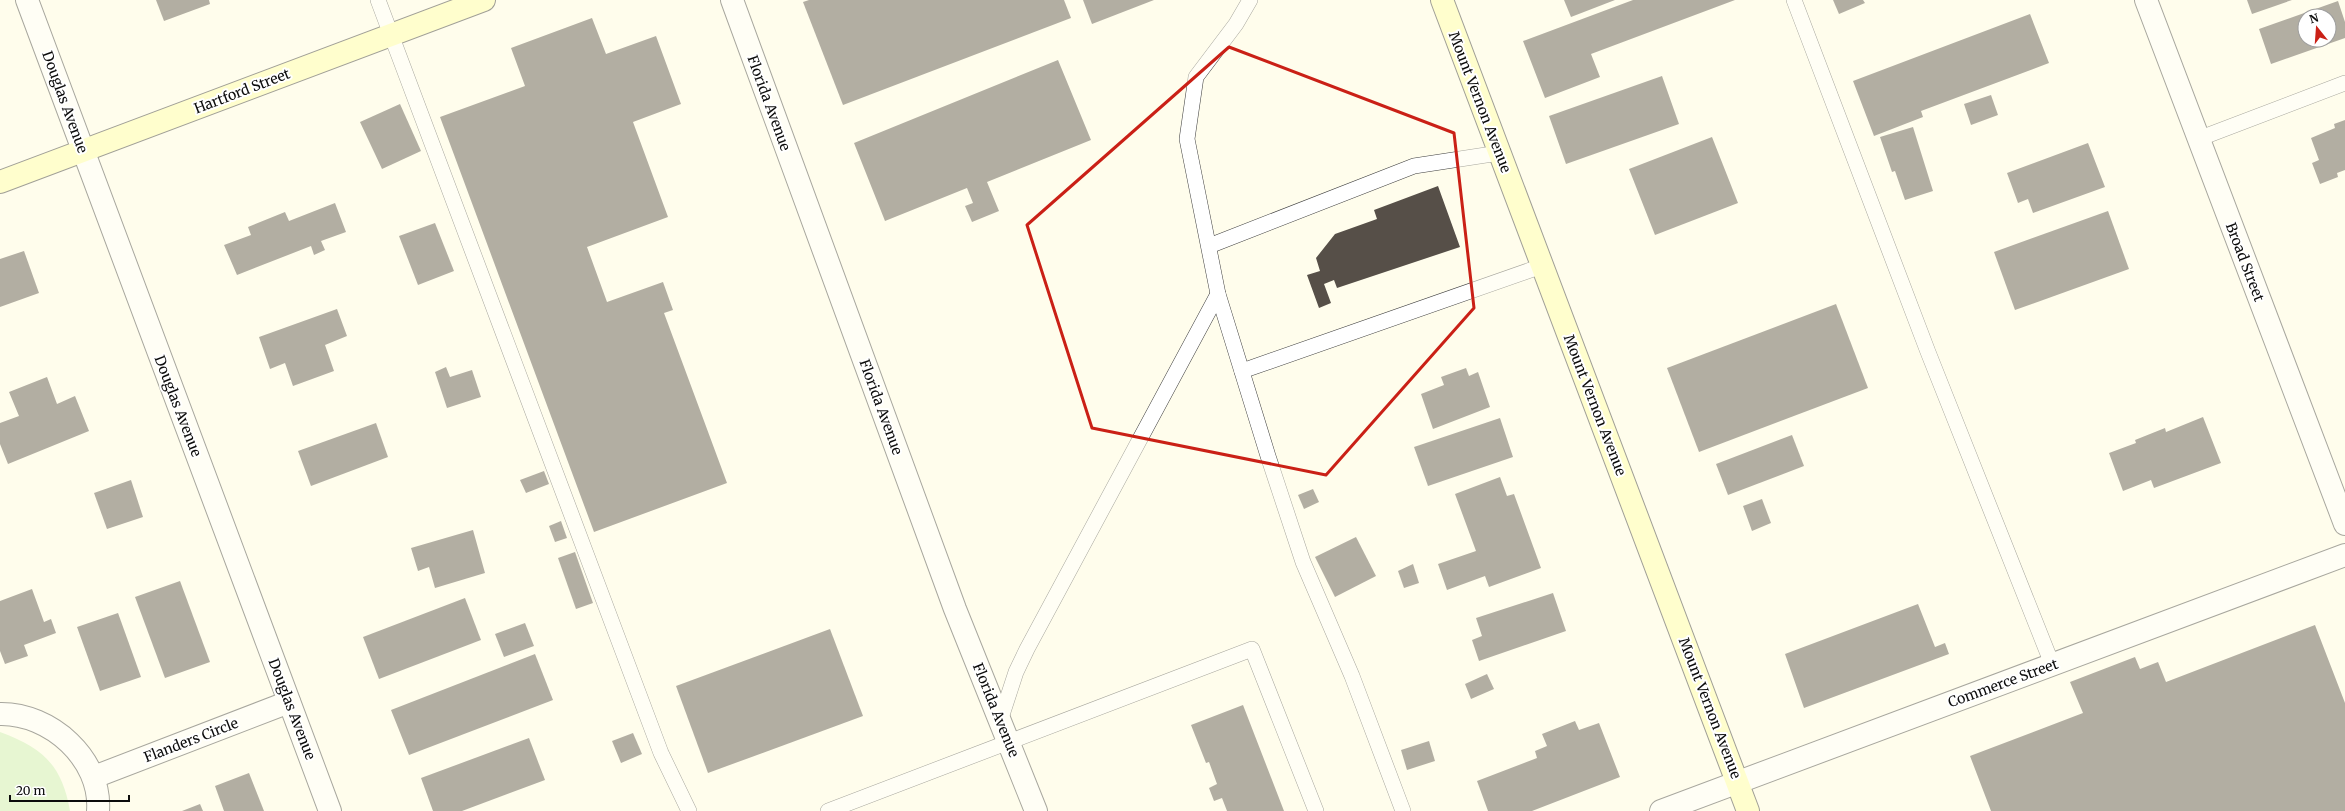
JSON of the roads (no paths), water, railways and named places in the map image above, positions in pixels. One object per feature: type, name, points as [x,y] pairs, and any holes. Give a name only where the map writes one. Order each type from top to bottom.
[{"type":"street","name":"Douglas Avenue","points":[[27,0],[330,811]]},
{"type":"street","name":"Hartford Street","points":[[0,182],[484,0]]},
{"type":"street","name":"Florida Avenue","points":[[732,0],[955,609],[1036,811]]},
{"type":"street","name":"Mount Vernon Avenue","points":[[1442,0],[1748,811]]},
{"type":"street","name":"Broad Street","points":[[2146,0],[2345,524]]},
{"type":"street","name":"Commerce Street","points":[[1661,811],[2345,555]]},
{"type":"street","name":"Flanders Circle","points":[[94,777],[289,702]]},
{"type":"street","points":[[0,714],[35,720],[60,734],[80,753],[94,777],[98,811]]},
{"type":"lane","points":[[378,0],[658,745],[689,811]]},
{"type":"lane","points":[[1794,0],[1928,352],[2052,664]]},
{"type":"lane","points":[[1245,2],[1236,24],[1196,77],[1187,139],[1218,294],[1303,562],[1352,676],[1403,811]]},
{"type":"lane","points":[[2198,139],[2345,83]]},
{"type":"lane","points":[[1208,246],[1414,166],[1500,153]]},
{"type":"lane","points":[[1242,371],[1542,266]]},
{"type":"lane","points":[[1000,720],[1027,649],[1218,294]]},
{"type":"lane","points":[[828,811],[1252,649],[1316,811]]}]
